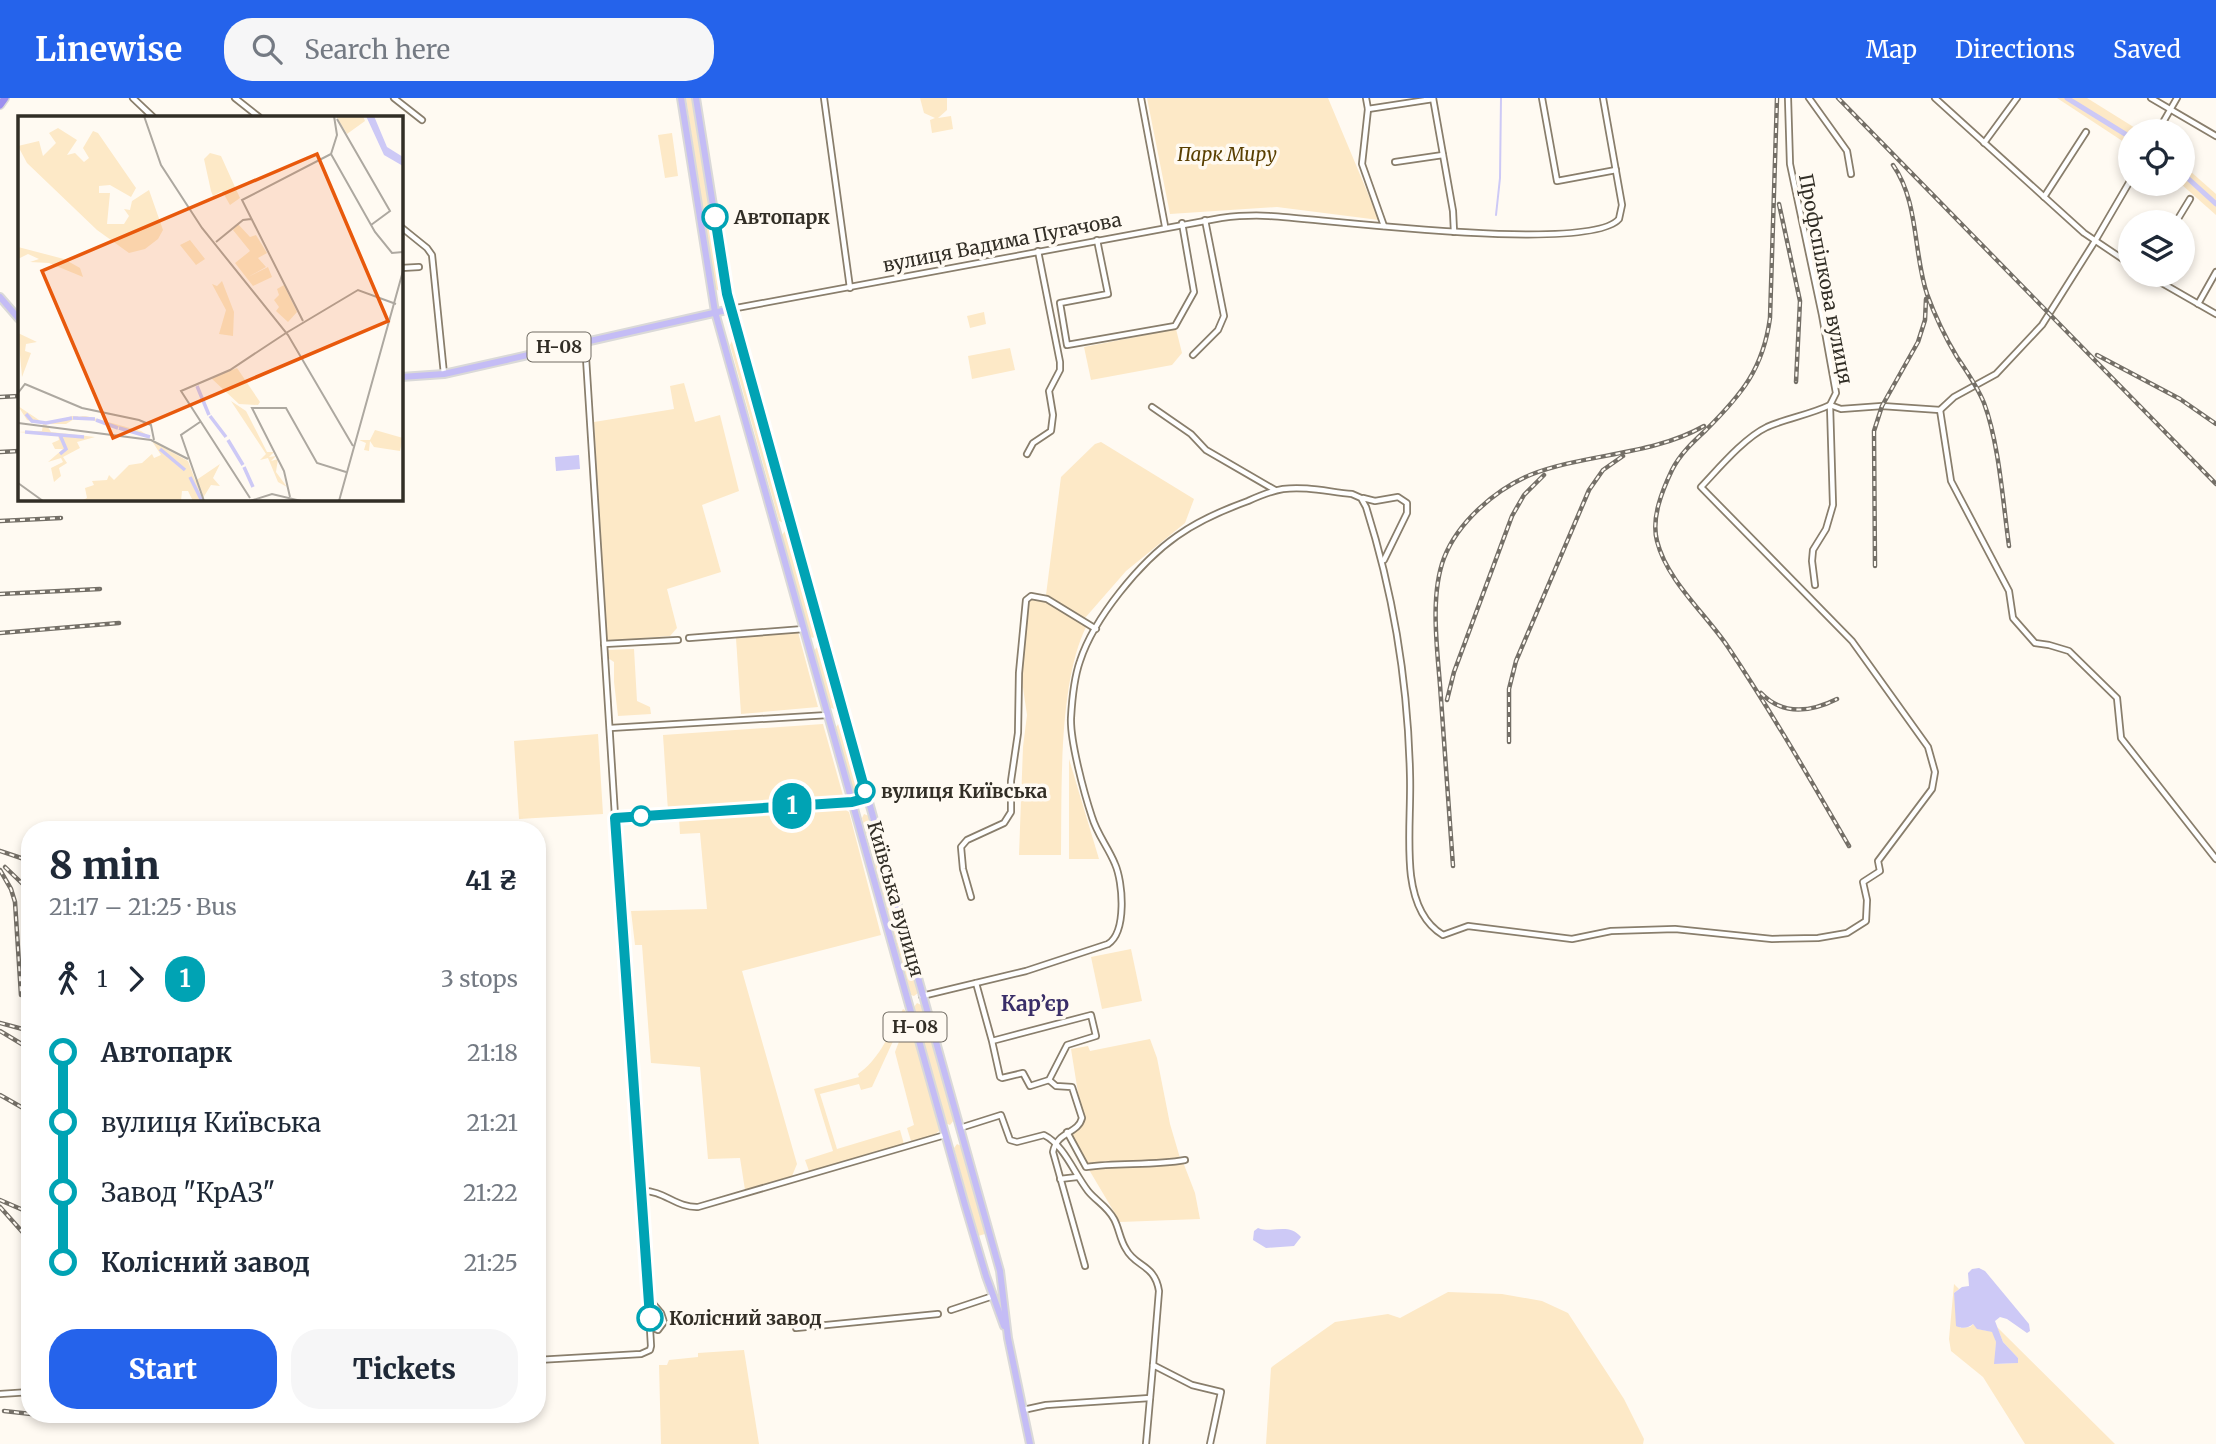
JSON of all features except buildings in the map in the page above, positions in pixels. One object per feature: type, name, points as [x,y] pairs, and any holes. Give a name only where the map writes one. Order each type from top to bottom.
[{"type":"highway","points":[[0,105],[5,98]]},
{"type":"main road","name":"Київська вулиця","points":[[681,98],[715,312],[945,1135],[1008,1338]]},
{"type":"main road","name":"Київська вулиця","points":[[696,98],[731,309],[1000,1271],[1008,1338],[1030,1444]]},
{"type":"main road","points":[[0,297],[18,318]]},
{"type":"main road","name":"вулиця Вадима Пугачова","points":[[402,377],[444,374],[731,309]]},
{"type":"main road","points":[[776,529],[791,525]]},
{"type":"main road","points":[[808,643],[822,638]]},
{"type":"main road","points":[[829,715],[844,711]]},
{"type":"main road","points":[[852,802],[867,798]]},
{"type":"main road","points":[[908,1000],[922,996]]},
{"type":"main road","points":[[945,1135],[960,1129]]},
{"type":"street","points":[[133,98],[152,116]]},
{"type":"street","points":[[235,98],[258,116]]},
{"type":"street","points":[[394,98],[422,120]]},
{"type":"street","points":[[824,98],[850,288]]},
{"type":"street","points":[[1141,98],[1165,226]]},
{"type":"street","points":[[1366,98],[1368,110],[1362,164],[1384,226]]},
{"type":"street","points":[[1368,110],[1433,98],[1454,232]]},
{"type":"street","points":[[1542,98],[1557,181],[1616,170],[1603,98]]},
{"type":"street","name":"Профспілкова вулиця","points":[[1788,98],[1790,164],[1836,393],[1830,405],[1833,505],[1826,530],[1814,550],[1812,561],[1815,585]]},
{"type":"street","points":[[1809,98],[1847,151],[1851,174]]},
{"type":"street","points":[[1936,98],[2095,242],[2118,256]]},
{"type":"street","points":[[1984,143],[2017,98]]},
{"type":"street","points":[[2151,98],[2216,136]]},
{"type":"street","points":[[2165,119],[2177,98]]},
{"type":"street","points":[[2044,197],[2086,132]]},
{"type":"street","points":[[1395,162],[1443,155]]},
{"type":"street","name":"вулиця Вадима Пугачова","points":[[731,309],[1205,220],[1256,216],[1519,236],[1605,228],[1616,223],[1622,214],[1616,170]]},
{"type":"street","points":[[1361,498],[1383,561],[1405,711],[1410,774],[1411,876],[1421,911],[1434,929],[1443,935],[1468,926],[1572,939],[1611,931],[1675,929],[1772,939],[1818,938],[1847,933],[1866,921],[1867,900],[1863,882],[1880,872],[1878,861],[1932,789],[1935,772],[1928,747],[1852,641],[1701,487],[1748,440],[1766,427],[1830,405],[1841,409],[1882,406],[1940,410],[1954,397],[1996,374],[2050,315],[2121,196]]},
{"type":"street","points":[[2184,210],[2190,200]]},
{"type":"street","points":[[1193,355],[1218,330],[1224,316],[1205,220]]},
{"type":"street","points":[[1097,240],[1108,294],[1060,303],[1067,345],[1171,327],[1178,323],[1194,292],[1182,223]]},
{"type":"street","points":[[402,228],[427,248],[432,256],[444,374]]},
{"type":"street","points":[[1027,454],[1033,443],[1051,431],[1053,415],[1049,391],[1060,370],[1038,251]]},
{"type":"street","points":[[402,268],[419,267]]},
{"type":"street","points":[[2198,304],[2216,272]]},
{"type":"street","points":[[2169,287],[2216,314]]},
{"type":"street","points":[[546,1359],[641,1354],[650,1350],[651,1336],[585,342]]},
{"type":"street","points":[[1152,407],[1191,434],[1206,450],[1276,491]]},
{"type":"street","points":[[1940,410],[1951,481],[2009,591],[2013,618],[2035,643],[2068,651],[2117,698],[2121,738],[2216,859]]},
{"type":"street","points":[[922,996],[1026,971],[1108,944],[1118,933],[1121,906],[1118,877],[1115,864],[1091,816],[1071,727],[1080,661],[1096,629],[1132,580],[1173,539],[1220,512],[1276,491],[1302,489],[1352,495],[1375,501],[1398,497],[1407,503],[1407,513],[1383,561]]},
{"type":"street","points":[[971,897],[963,869],[961,847],[967,840],[1003,823],[1010,812],[1026,600],[1031,596],[1047,599],[1096,629]]},
{"type":"street","points":[[689,638],[804,629]]},
{"type":"street","points":[[604,644],[678,639]]},
{"type":"street","points":[[610,728],[829,715]]},
{"type":"street","points":[[615,818],[852,802]]},
{"type":"street","points":[[976,983],[1002,1078],[1023,1073],[1030,1086],[1049,1080],[1066,1045],[1096,1036],[1091,1015],[992,1041]]},
{"type":"street","points":[[1049,1080],[1055,1086],[1069,1086],[1074,1090],[1082,1122],[1055,1144],[1053,1152],[1085,1266]]},
{"type":"street","points":[[960,1129],[1001,1115],[1010,1140],[1017,1142],[1044,1135],[1055,1144],[1090,1194],[1111,1213],[1127,1251],[1157,1280],[1159,1291],[1146,1444]]},
{"type":"street","points":[[1067,1132],[1086,1167],[1112,1163],[1159,1164],[1185,1160]]},
{"type":"street","points":[[642,1191],[658,1193],[684,1206],[698,1207],[945,1135]]},
{"type":"street","points":[[1060,1179],[1067,1176],[1078,1177]]},
{"type":"street","points":[[951,1310],[993,1296]]},
{"type":"street","points":[[649,1299],[664,1317],[661,1329],[651,1336]]},
{"type":"street","points":[[796,1328],[939,1314]]},
{"type":"street","points":[[651,1327],[661,1329]]},
{"type":"street","points":[[1153,1365],[1192,1385],[1221,1392],[1210,1444]]},
{"type":"street","points":[[0,1394],[21,1393]]},
{"type":"street","points":[[1023,1410],[1046,1405],[1150,1398]]},
{"type":"green space","points":[[686,98],[693,98],[722,288],[719,291],[714,288]]},
{"type":"green space","points":[[920,98],[947,98],[947,110],[938,118],[951,116],[953,129],[932,133],[930,120],[935,118],[924,113]]},
{"type":"green space","name":"Парк Миру","points":[[1147,98],[1328,98],[1379,220],[1277,207],[1170,214]]},
{"type":"green space","points":[[2057,98],[2087,98],[2121,119],[2118,119],[2118,138]]},
{"type":"green space","points":[[672,133],[678,176],[665,178],[658,135]]},
{"type":"green space","points":[[2195,175],[2216,194],[2216,215],[2195,196]]},
{"type":"green space","points":[[984,312],[986,324],[970,328],[967,316]]},
{"type":"green space","points":[[1176,329],[1182,353],[1172,365],[1091,380],[1084,347]]},
{"type":"green space","points":[[732,341],[737,343],[788,518],[784,523],[779,521],[730,345]]},
{"type":"green space","points":[[1010,348],[1015,370],[972,379],[968,356]]},
{"type":"green space","points":[[684,383],[695,422],[720,415],[739,491],[702,505],[721,572],[667,589],[677,628],[670,636],[607,641],[594,422],[674,409],[670,386]]},
{"type":"green space","points":[[1101,442],[1194,499],[1185,523],[1126,571],[1085,618],[1046,595],[1061,477],[1095,444]]},
{"type":"green space","points":[[785,531],[790,533],[817,633],[813,638],[809,636],[782,535]]},
{"type":"green space","points":[[1031,598],[1052,604],[1087,625],[1071,676],[1066,706],[1061,855],[1019,855],[1023,747],[1027,715],[1022,681],[1028,602]]},
{"type":"green space","points":[[798,632],[818,707],[741,714],[736,638]]},
{"type":"green space","points":[[817,647],[822,649],[838,704],[834,709],[829,707],[814,651]]},
{"type":"green space","points":[[634,649],[637,701],[650,707],[651,714],[618,716],[614,662],[608,658],[607,650]]},
{"type":"green space","points":[[839,723],[844,725],[862,791],[860,794],[854,793],[836,727]]},
{"type":"green space","points":[[823,724],[844,799],[668,811],[663,735]]},
{"type":"green space","points":[[598,734],[603,814],[519,819],[514,741]]},
{"type":"green space","points":[[1069,759],[1099,859],[1069,859]]},
{"type":"green space","points":[[841,807],[849,812],[881,935],[742,971],[797,1164],[792,1176],[745,1190],[740,1158],[708,1159],[700,1067],[651,1063],[642,945],[635,945],[631,911],[707,909],[700,833],[680,834],[679,818]]},
{"type":"green space","points":[[864,814],[869,816],[918,993],[914,996],[911,995],[862,818]]},
{"type":"green space","points":[[1131,949],[1142,1001],[1102,1009],[1091,957]]},
{"type":"green space","points":[[917,1003],[921,1005],[954,1120],[950,1125],[945,1123],[914,1007]]},
{"type":"green space","points":[[903,1009],[905,1015],[872,1087],[861,1090],[859,1084],[820,1094],[837,1149],[900,1130],[904,1144],[809,1171],[805,1160],[833,1151],[814,1089],[859,1077],[858,1074],[872,1061],[889,1036]]},
{"type":"green space","points":[[907,1028],[912,1032],[939,1126],[939,1131],[934,1135],[911,1141],[907,1128],[914,1125],[895,1052],[903,1031]]},
{"type":"green space","points":[[1150,1039],[1157,1058],[1170,1124],[1180,1158],[1154,1163],[1111,1161],[1086,1164],[1069,1135],[1083,1124],[1071,1049],[1088,1046],[1090,1051]]},
{"type":"green space","points":[[957,1144],[961,1146],[985,1234],[978,1236],[954,1148]]},
{"type":"green space","points":[[1183,1162],[1195,1193],[1200,1219],[1120,1222],[1088,1168],[1159,1165]]},
{"type":"green space","points":[[1954,1284],[1959,1289],[1954,1293],[1960,1328],[1973,1324],[1978,1329],[1993,1332],[1996,1342],[1995,1364],[2017,1363],[2018,1358],[2003,1342],[1997,1327],[2115,1444],[2025,1444],[1983,1377],[1951,1351],[1949,1339]]},
{"type":"green space","points":[[1448,1292],[1502,1294],[1542,1301],[1568,1313],[1624,1399],[1644,1439],[1643,1444],[1266,1444],[1273,1366],[1335,1322],[1388,1314],[1400,1318]]},
{"type":"green space","points":[[744,1350],[759,1444],[661,1444],[659,1365],[667,1365],[669,1360],[698,1357],[698,1353]]},
{"type":"shaded area","points":[[579,455],[580,469],[556,471],[555,457]]},
{"type":"shaded area","points":[[1258,1228],[1291,1230],[1301,1237],[1294,1246],[1266,1248],[1253,1240],[1254,1231]]},
{"type":"shaded area","points":[[1979,1268],[1985,1271],[2029,1324],[2030,1331],[2027,1333],[2007,1319],[2000,1317],[1995,1321],[2003,1342],[2018,1358],[2018,1363],[1994,1364],[1996,1342],[1992,1332],[1977,1329],[1973,1324],[1965,1328],[1956,1326],[1954,1293],[1969,1286],[1968,1273]]},
{"type":"waterway","points":[[1496,215],[1500,178],[1501,98]]},
{"type":"waterway","points":[[2067,98],[2118,130]]},
{"type":"waterway","points":[[2195,185],[2216,204]]},
{"type":"railway","points":[[1777,98],[1770,318],[1767,336],[1749,380],[1675,464],[1658,505],[1655,523],[1657,541],[1669,570],[1744,671],[1849,846]]},
{"type":"railway","points":[[1838,98],[2216,484]]},
{"type":"railway","points":[[1893,165],[1907,195],[1930,302],[1948,342],[1972,379],[1989,419],[2000,473],[2009,546]]},
{"type":"railway","points":[[1779,204],[1800,301],[1796,382]]},
{"type":"railway","points":[[1875,566],[1874,431],[1882,406],[1918,342],[1925,320],[1926,299]]},
{"type":"railway","points":[[2097,355],[2180,399],[2216,424]]},
{"type":"railway","points":[[0,397],[18,396]]},
{"type":"railway","points":[[1453,866],[1436,621],[1437,588],[1450,545],[1479,509],[1517,481],[1573,462],[1662,443],[1704,426]]},
{"type":"railway","points":[[0,452],[18,451]]},
{"type":"railway","points":[[1509,742],[1509,689],[1516,661],[1589,490],[1603,470],[1623,456]]},
{"type":"railway","points":[[1447,700],[1454,672],[1512,516],[1524,495],[1544,475]]},
{"type":"railway","points":[[0,521],[61,518]]},
{"type":"railway","points":[[0,594],[100,589]]},
{"type":"railway","points":[[0,633],[119,623]]},
{"type":"railway","points":[[1761,693],[1778,705],[1798,710],[1817,707],[1837,699]]},
{"type":"railway","points":[[0,851],[21,858]]},
{"type":"railway","points":[[5,867],[21,882]]},
{"type":"railway","points":[[0,870],[15,902],[21,995]]},
{"type":"railway","points":[[0,1023],[21,1029]]},
{"type":"railway","points":[[0,1031],[21,1044]]},
{"type":"railway","points":[[0,1095],[21,1107]]},
{"type":"railway","points":[[0,1200],[21,1209]]},
{"type":"railway","points":[[0,1207],[21,1230]]},
{"type":"railway","points":[[4,1411],[21,1413]]},
{"type":"bus line","name":"1","points":[[650,1318],[615,818],[852,802],[867,798],[727,294],[715,217]]},
{"type":"place","name":"Автопарк","points":[[715,217]]},
{"type":"place","name":"вулиця Київська","points":[[865,791]]},
{"type":"place","name":"Колісний завод","points":[[650,1318]]},
{"type":"district","name":"Кар’єр","points":[[1035,1004]]}]
